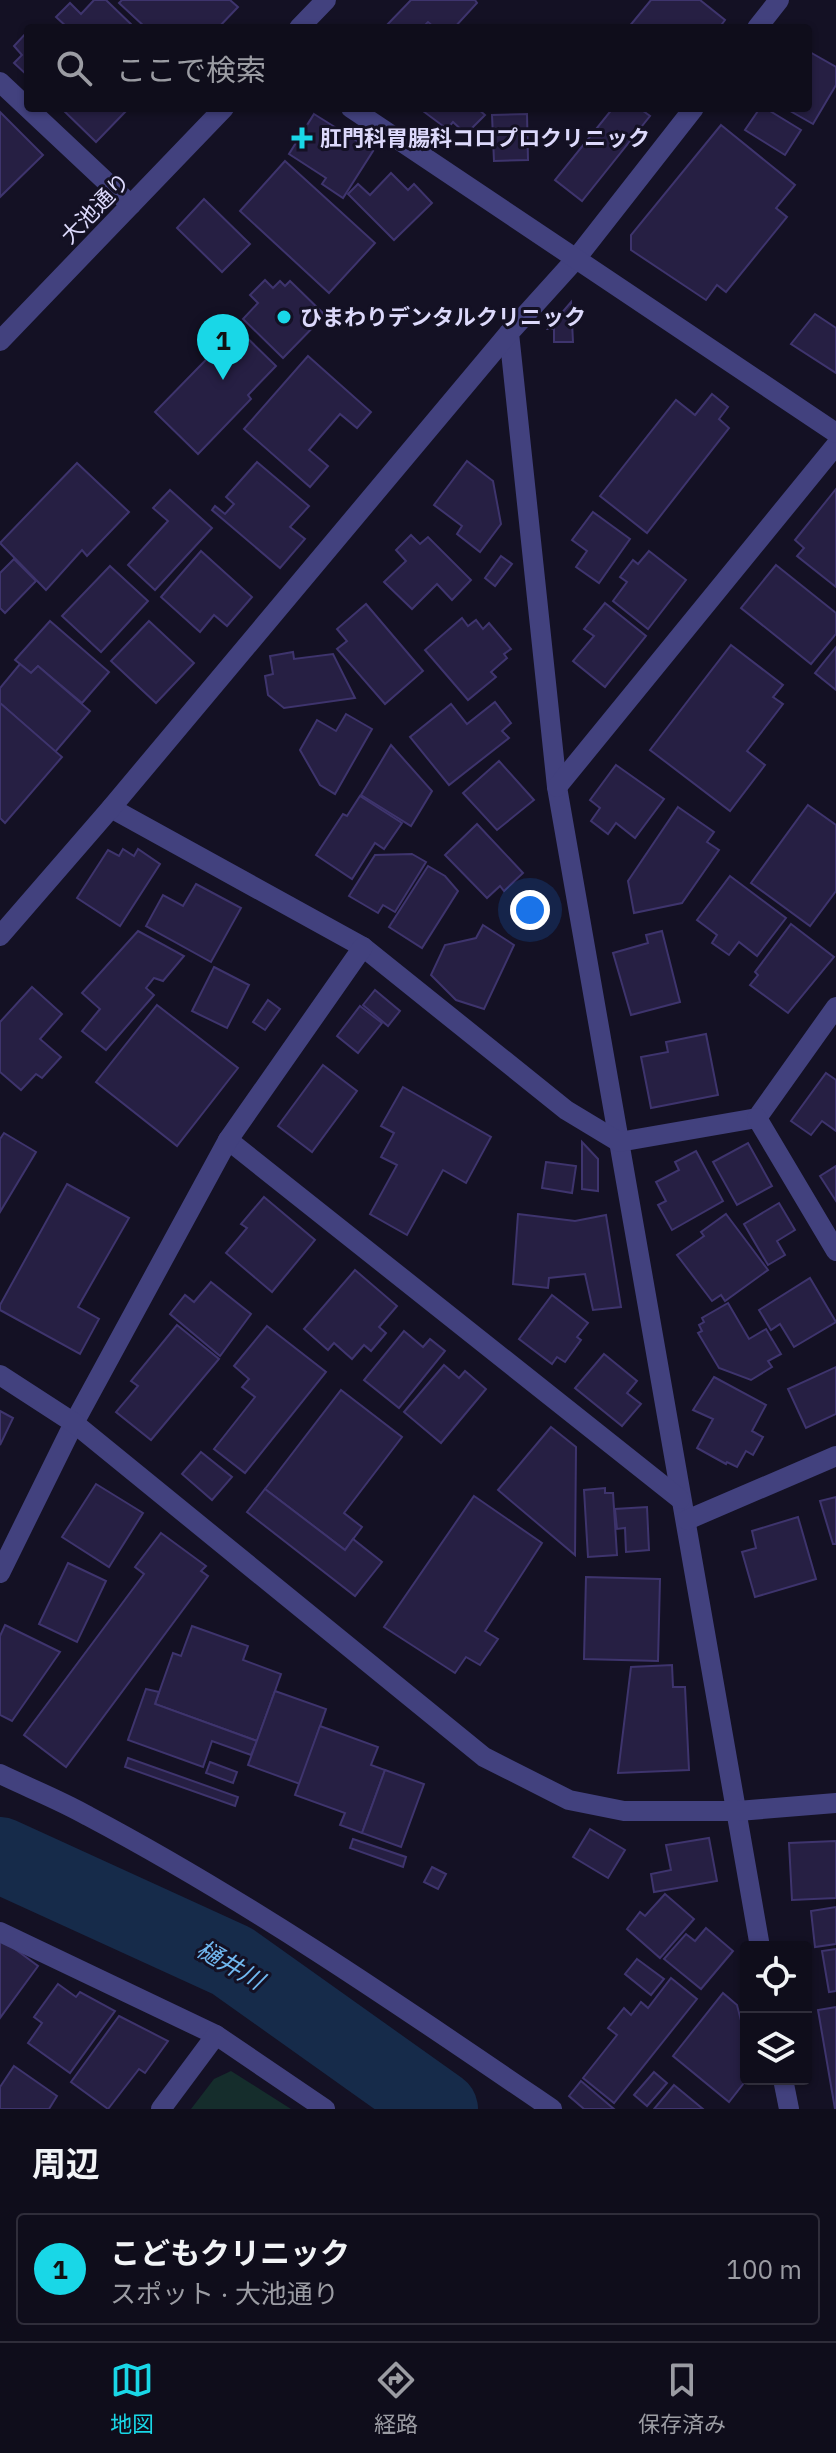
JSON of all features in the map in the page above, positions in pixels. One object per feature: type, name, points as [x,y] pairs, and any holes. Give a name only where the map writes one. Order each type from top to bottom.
[{"type":"street","points":[[303,24],[326,0]]},
{"type":"street","points":[[760,24],[779,0]]},
{"type":"street","points":[[0,82],[24,105]]},
{"type":"street","points":[[32,112],[131,205]]},
{"type":"street","name":"大池通り","points":[[0,341],[220,112]]},
{"type":"street","points":[[357,112],[836,433]]},
{"type":"street","points":[[0,936],[509,333],[575,260],[691,112]]},
{"type":"street","points":[[509,333],[557,787],[759,1941]]},
{"type":"street","points":[[557,787],[836,445]]},
{"type":"street","points":[[111,808],[363,947],[566,1110],[619,1142],[757,1118],[836,1007]]},
{"type":"street","points":[[0,1573],[74,1423],[228,1140],[363,947]]},
{"type":"street","points":[[757,1118],[836,1251]]},
{"type":"street","points":[[228,1140],[680,1499]]},
{"type":"street","points":[[0,1375],[74,1423],[484,1757],[569,1800],[624,1811],[738,1811],[836,1803]]},
{"type":"street","points":[[687,1520],[836,1456]]},
{"type":"street","points":[[0,1774],[87,1815],[247,1907],[403,2006],[552,2109]]},
{"type":"street","points":[[0,1932],[216,2035],[325,2109]]},
{"type":"street","points":[[161,2109],[216,2035]]},
{"type":"street","points":[[784,2085],[789,2109]]},
{"type":"green space","points":[[231,2071],[291,2109],[191,2109],[214,2079]]},
{"type":"building","points":[[94,0],[106,0],[131,24],[64,24],[56,17],[70,3],[81,14]]},
{"type":"building","points":[[122,0],[230,0],[238,7],[222,24],[142,24],[119,3]]},
{"type":"building","points":[[411,0],[475,0],[477,3],[458,24],[388,24]]},
{"type":"building","points":[[651,0],[700,0],[725,20],[722,24],[631,24]]},
{"type":"building","points":[[24,35],[24,72],[14,63],[22,55],[14,46]]},
{"type":"building","points":[[812,53],[836,67],[836,85],[813,124],[792,112],[812,112]]},
{"type":"building","points":[[0,112],[43,155],[0,197]]},
{"type":"building","points":[[65,112],[125,112],[96,142]]},
{"type":"building","points":[[424,112],[482,112],[485,115],[466,134],[453,122],[447,129]]},
{"type":"building","points":[[610,112],[644,112],[650,116],[582,201],[555,180]]},
{"type":"building","points":[[757,112],[772,112],[801,130],[785,155],[745,130]]},
{"type":"building","points":[[314,114],[373,151],[343,198],[322,184],[326,178],[289,154]]},
{"type":"building","points":[[527,114],[528,160],[494,161],[492,115]]},
{"type":"building","points":[[721,125],[795,185],[776,208],[787,217],[726,292],[717,285],[706,300],[631,250],[631,235]]},
{"type":"building","points":[[285,161],[375,243],[329,293],[240,211]]},
{"type":"building","points":[[391,173],[408,190],[414,184],[432,203],[394,240],[348,194],[358,184],[370,195]]},
{"type":"building","points":[[204,199],[250,244],[222,272],[177,228]]},
{"type":"building","name":"ひまわりデンタルクリニック","points":[[265,280],[273,288],[280,281],[285,286],[290,281],[325,315],[283,358],[243,319],[258,303],[250,295]]},
{"type":"building","points":[[571,302],[573,342],[554,342],[554,329],[548,329]]},
{"type":"building","points":[[815,314],[836,328],[836,373],[791,344]]},
{"type":"building","points":[[237,328],[276,366],[248,395],[251,399],[198,454],[155,412]]},
{"type":"building","points":[[308,356],[371,412],[357,428],[340,414],[309,450],[328,466],[310,487],[244,429]]},
{"type":"building","points":[[712,394],[728,407],[719,419],[729,428],[647,533],[600,496],[676,400],[695,415]]},
{"type":"building","points":[[467,461],[493,481],[501,524],[480,552],[457,534],[462,526],[434,505]]},
{"type":"building","points":[[257,462],[309,506],[290,527],[305,539],[280,568],[212,510],[215,506],[225,514],[234,504],[226,497]]},
{"type":"building","points":[[77,463],[129,512],[87,556],[82,550],[46,590],[0,543]]},
{"type":"building","points":[[836,489],[836,587],[797,556],[804,548],[795,540]]},
{"type":"building","points":[[170,490],[212,528],[155,590],[128,565],[168,521],[153,508]]},
{"type":"building","points":[[593,512],[630,539],[599,583],[576,567],[587,551],[572,540]]},
{"type":"building","points":[[411,535],[420,544],[428,537],[471,580],[452,600],[437,584],[412,609],[384,582],[406,561],[396,550]]},
{"type":"building","points":[[201,551],[252,597],[227,626],[214,615],[200,632],[161,597]]},
{"type":"building","points":[[649,551],[686,580],[648,629],[613,601],[627,582],[620,577],[633,560],[638,564]]},
{"type":"building","points":[[501,556],[512,564],[495,586],[485,578]]},
{"type":"building","points":[[14,559],[36,581],[5,613],[0,608],[0,573]]},
{"type":"building","points":[[776,565],[836,613],[836,634],[811,664],[741,608]]},
{"type":"building","points":[[110,566],[148,601],[101,652],[62,616]]},
{"type":"building","points":[[605,603],[646,636],[605,687],[573,661],[594,636],[584,629]]},
{"type":"building","points":[[366,604],[423,671],[385,704],[337,649],[347,641],[337,629]]},
{"type":"building","points":[[462,618],[468,626],[476,620],[483,629],[489,623],[511,649],[504,654],[507,658],[491,672],[496,677],[468,700],[425,650]]},
{"type":"building","points":[[50,621],[109,672],[82,703],[38,666],[31,673],[15,660]]},
{"type":"building","points":[[149,621],[194,663],[156,703],[111,661]]},
{"type":"building","points":[[731,645],[783,685],[773,697],[783,704],[747,751],[765,765],[730,811],[650,750]]},
{"type":"building","points":[[836,647],[836,690],[815,673]]},
{"type":"building","points":[[293,652],[294,659],[333,654],[355,698],[284,708],[268,695],[265,676],[273,674],[270,656]]},
{"type":"building","points":[[20,664],[31,673],[38,666],[90,711],[55,752],[0,703],[0,688]]},
{"type":"building","points":[[495,702],[511,723],[502,731],[509,738],[449,785],[410,737],[451,704],[467,724]]},
{"type":"building","points":[[0,703],[62,757],[5,823],[0,818]]},
{"type":"building","points":[[346,714],[372,729],[335,794],[320,785],[300,750],[317,720],[336,731]]},
{"type":"building","points":[[391,745],[432,791],[411,826],[361,795]]},
{"type":"building","points":[[499,761],[534,800],[497,830],[463,793]]},
{"type":"building","points":[[616,765],[664,799],[635,838],[616,823],[608,834],[591,821],[600,808],[590,800]]},
{"type":"building","points":[[360,796],[402,823],[384,849],[375,843],[352,879],[316,855],[343,814],[347,816]]},
{"type":"building","points":[[808,805],[836,825],[836,891],[810,926],[751,883]]},
{"type":"building","points":[[678,807],[714,832],[707,842],[719,850],[682,903],[634,913],[628,881]]},
{"type":"building","points":[[477,824],[523,873],[504,891],[500,886],[487,898],[445,855]]},
{"type":"building","points":[[123,849],[134,856],[138,849],[160,864],[120,926],[77,898],[108,850],[119,856]]},
{"type":"building","points":[[412,854],[426,862],[395,912],[383,905],[378,913],[349,896],[375,855]]},
{"type":"building","points":[[428,866],[445,876],[458,891],[422,948],[389,927]]},
{"type":"building","points":[[730,876],[786,918],[757,956],[739,942],[729,955],[712,943],[717,935],[697,920]]},
{"type":"building","points":[[196,884],[241,908],[211,962],[146,926],[163,895],[183,906]]},
{"type":"building","points":[[791,924],[834,957],[788,1013],[750,985],[758,975],[755,972]]},
{"type":"building","points":[[483,925],[514,945],[484,1009],[456,1000],[431,975],[445,945],[476,938]]},
{"type":"building","points":[[138,931],[184,956],[163,981],[154,978],[146,988],[154,995],[106,1050],[82,1031],[100,1009],[82,993]]},
{"type":"building","points":[[662,931],[680,1002],[631,1015],[613,953],[648,943],[646,935]]},
{"type":"building","points":[[214,967],[249,985],[227,1028],[192,1011]]},
{"type":"building","points":[[32,987],[62,1014],[40,1039],[61,1057],[42,1078],[36,1074],[21,1090],[0,1072],[0,1022]]},
{"type":"building","points":[[375,990],[400,1011],[388,1026],[363,1005]]},
{"type":"building","points":[[268,1000],[280,1009],[265,1030],[253,1022]]},
{"type":"building","points":[[157,1005],[238,1068],[177,1146],[96,1082]]},
{"type":"building","points":[[360,1006],[382,1023],[358,1053],[337,1036]]},
{"type":"building","points":[[706,1034],[718,1095],[651,1108],[641,1057],[668,1052],[666,1042]]},
{"type":"building","points":[[323,1065],[357,1091],[312,1152],[278,1126]]},
{"type":"building","points":[[826,1073],[836,1080],[836,1131],[822,1121],[811,1135],[791,1121]]},
{"type":"building","points":[[403,1087],[491,1137],[466,1183],[443,1170],[407,1235],[370,1214],[397,1165],[381,1157],[394,1133],[381,1126]]},
{"type":"building","points":[[4,1133],[36,1152],[0,1212],[0,1139]]},
{"type":"building","points":[[582,1142],[598,1159],[598,1191],[582,1189]]},
{"type":"building","points":[[748,1143],[772,1186],[737,1205],[713,1162]]},
{"type":"building","points":[[696,1151],[723,1201],[672,1230],[658,1205],[666,1201],[656,1182],[679,1170],[675,1162]]},
{"type":"building","points":[[546,1162],[576,1166],[572,1193],[542,1188]]},
{"type":"building","points":[[836,1166],[836,1201],[820,1176]]},
{"type":"building","points":[[67,1184],[129,1218],[78,1307],[99,1319],[80,1354],[0,1310]]},
{"type":"building","points":[[264,1197],[315,1240],[272,1292],[226,1253],[247,1228],[241,1224]]},
{"type":"building","points":[[779,1203],[795,1230],[777,1241],[785,1255],[768,1265],[744,1224]]},
{"type":"building","points":[[518,1214],[575,1221],[606,1215],[621,1307],[593,1310],[585,1274],[549,1278],[548,1288],[513,1284]]},
{"type":"building","points":[[726,1214],[768,1270],[725,1301],[721,1295],[712,1301],[677,1255],[704,1236],[701,1232]]},
{"type":"building","points":[[355,1270],[397,1306],[379,1327],[386,1333],[371,1351],[364,1345],[352,1359],[334,1343],[328,1350],[304,1329]]},
{"type":"building","points":[[810,1278],[836,1322],[794,1347],[780,1324],[771,1330],[759,1310]]},
{"type":"building","points":[[211,1282],[251,1314],[220,1356],[170,1314],[185,1295],[194,1302]]},
{"type":"building","points":[[552,1295],[588,1323],[577,1337],[581,1340],[565,1362],[557,1357],[552,1364],[519,1339]]},
{"type":"building","points":[[728,1303],[749,1339],[766,1329],[781,1354],[768,1361],[772,1367],[751,1380],[719,1368],[698,1333],[702,1331],[699,1325],[704,1322],[702,1318]]},
{"type":"building","points":[[177,1325],[219,1359],[151,1440],[116,1412],[138,1386],[131,1381]]},
{"type":"building","points":[[267,1326],[326,1372],[245,1473],[214,1449],[255,1397],[242,1387],[249,1379],[234,1366]]},
{"type":"building","points":[[404,1331],[423,1347],[430,1339],[445,1351],[399,1408],[364,1380]]},
{"type":"building","points":[[604,1354],[637,1381],[627,1393],[641,1404],[622,1426],[575,1388]]},
{"type":"building","points":[[444,1365],[459,1378],[465,1371],[486,1389],[441,1443],[404,1412]]},
{"type":"building","points":[[836,1367],[836,1414],[806,1428],[788,1389]]},
{"type":"building","points":[[714,1377],[766,1405],[752,1431],[763,1437],[753,1455],[746,1451],[737,1467],[697,1448],[713,1419],[693,1410]]},
{"type":"building","points":[[341,1390],[402,1437],[344,1513],[362,1527],[345,1550],[265,1489]]},
{"type":"building","points":[[0,1411],[13,1418],[0,1445]]},
{"type":"building","points":[[551,1427],[576,1447],[575,1555],[498,1490]]},
{"type":"building","points":[[201,1452],[232,1477],[212,1500],[182,1474]]},
{"type":"building","points":[[96,1484],[143,1513],[109,1567],[62,1537]]},
{"type":"building","points":[[605,1488],[605,1493],[613,1493],[617,1555],[588,1557],[584,1490]]},
{"type":"building","points":[[265,1489],[345,1550],[353,1539],[382,1562],[355,1596],[247,1512]]},
{"type":"building","points":[[474,1496],[542,1543],[485,1631],[498,1639],[480,1665],[466,1657],[455,1673],[384,1627]]},
{"type":"building","points":[[836,1497],[836,1544],[833,1544],[820,1501]]},
{"type":"building","points":[[647,1507],[649,1550],[626,1552],[625,1528],[617,1529],[615,1509]]},
{"type":"building","points":[[798,1517],[816,1579],[755,1597],[742,1552],[756,1548],[752,1531]]},
{"type":"building","points":[[161,1533],[206,1566],[201,1571],[208,1576],[66,1767],[24,1735],[144,1574],[135,1567]]},
{"type":"building","points":[[68,1563],[106,1581],[77,1642],[39,1624]]},
{"type":"building","points":[[586,1577],[660,1579],[658,1661],[584,1659]]},
{"type":"building","points":[[5,1625],[60,1652],[12,1721],[0,1715],[0,1636]]},
{"type":"building","points":[[192,1626],[248,1646],[243,1660],[281,1674],[257,1741],[155,1704],[173,1653],[181,1656]]},
{"type":"building","points":[[672,1665],[673,1687],[685,1687],[689,1770],[618,1773],[631,1667]]},
{"type":"building","points":[[146,1689],[159,1692],[155,1704],[257,1741],[251,1755],[212,1741],[203,1767],[128,1740]]},
{"type":"building","points":[[275,1691],[326,1709],[300,1784],[248,1765]]},
{"type":"building","points":[[320,1726],[378,1747],[371,1765],[385,1770],[362,1833],[340,1825],[345,1813],[295,1795]]},
{"type":"building","points":[[128,1758],[238,1797],[235,1806],[125,1767]]},
{"type":"building","points":[[210,1762],[237,1772],[233,1783],[206,1773]]},
{"type":"building","points":[[385,1770],[424,1784],[401,1847],[362,1833]]},
{"type":"building","points":[[590,1829],[625,1850],[608,1878],[573,1857]]},
{"type":"building","points":[[709,1838],[717,1881],[654,1892],[651,1874],[671,1870],[666,1845]]},
{"type":"building","points":[[353,1839],[406,1857],[403,1867],[350,1848]]},
{"type":"building","points":[[836,1841],[836,1898],[792,1900],[789,1843]]},
{"type":"building","points":[[432,1867],[446,1874],[438,1889],[424,1882]]},
{"type":"building","points":[[665,1894],[694,1919],[660,1958],[627,1929],[640,1912],[645,1916]]},
{"type":"building","points":[[836,1907],[836,1944],[815,1947],[811,1911]]},
{"type":"building","points":[[706,1928],[733,1951],[701,1989],[664,1959],[686,1934],[695,1941]]},
{"type":"building","points":[[0,1938],[38,1966],[0,2018]]},
{"type":"building","points":[[836,1949],[836,1991],[829,1992],[822,1951]]},
{"type":"building","points":[[637,1959],[664,1979],[651,1995],[625,1974]]},
{"type":"building","points":[[671,1978],[697,1999],[614,2103],[583,2078],[617,2035],[608,2028],[624,2008],[631,2015],[641,2002],[648,2008]]},
{"type":"building","points":[[58,1984],[76,1997],[80,1992],[115,2011],[70,2073],[28,2043],[42,2023],[34,2017]]},
{"type":"building","points":[[723,1993],[737,2005],[742,2085],[729,2102],[673,2056]]},
{"type":"building","points":[[836,2007],[836,2109],[835,2109],[818,2010]]},
{"type":"building","points":[[119,2016],[168,2041],[145,2073],[139,2069],[108,2109],[71,2082]]},
{"type":"building","points":[[14,2066],[57,2096],[49,2109],[0,2109],[0,2087]]},
{"type":"building","points":[[654,2072],[667,2083],[647,2106],[634,2095]]},
{"type":"building","points":[[581,2081],[614,2109],[584,2109],[569,2096]]},
{"type":"building","points":[[674,2085],[703,2109],[654,2109]]},
{"type":"waterway","name":"樋井川","points":[[0,1855],[232,1961],[440,2109]]},
{"type":"place","name":"肛門科胃腸科コロプロクリニック","points":[[302,138]]},
{"type":"place","name":"ひまわりデンタルクリニック","points":[[284,317]]},
{"type":"place","name":"こどもクリニック","points":[[223,380]]}]
